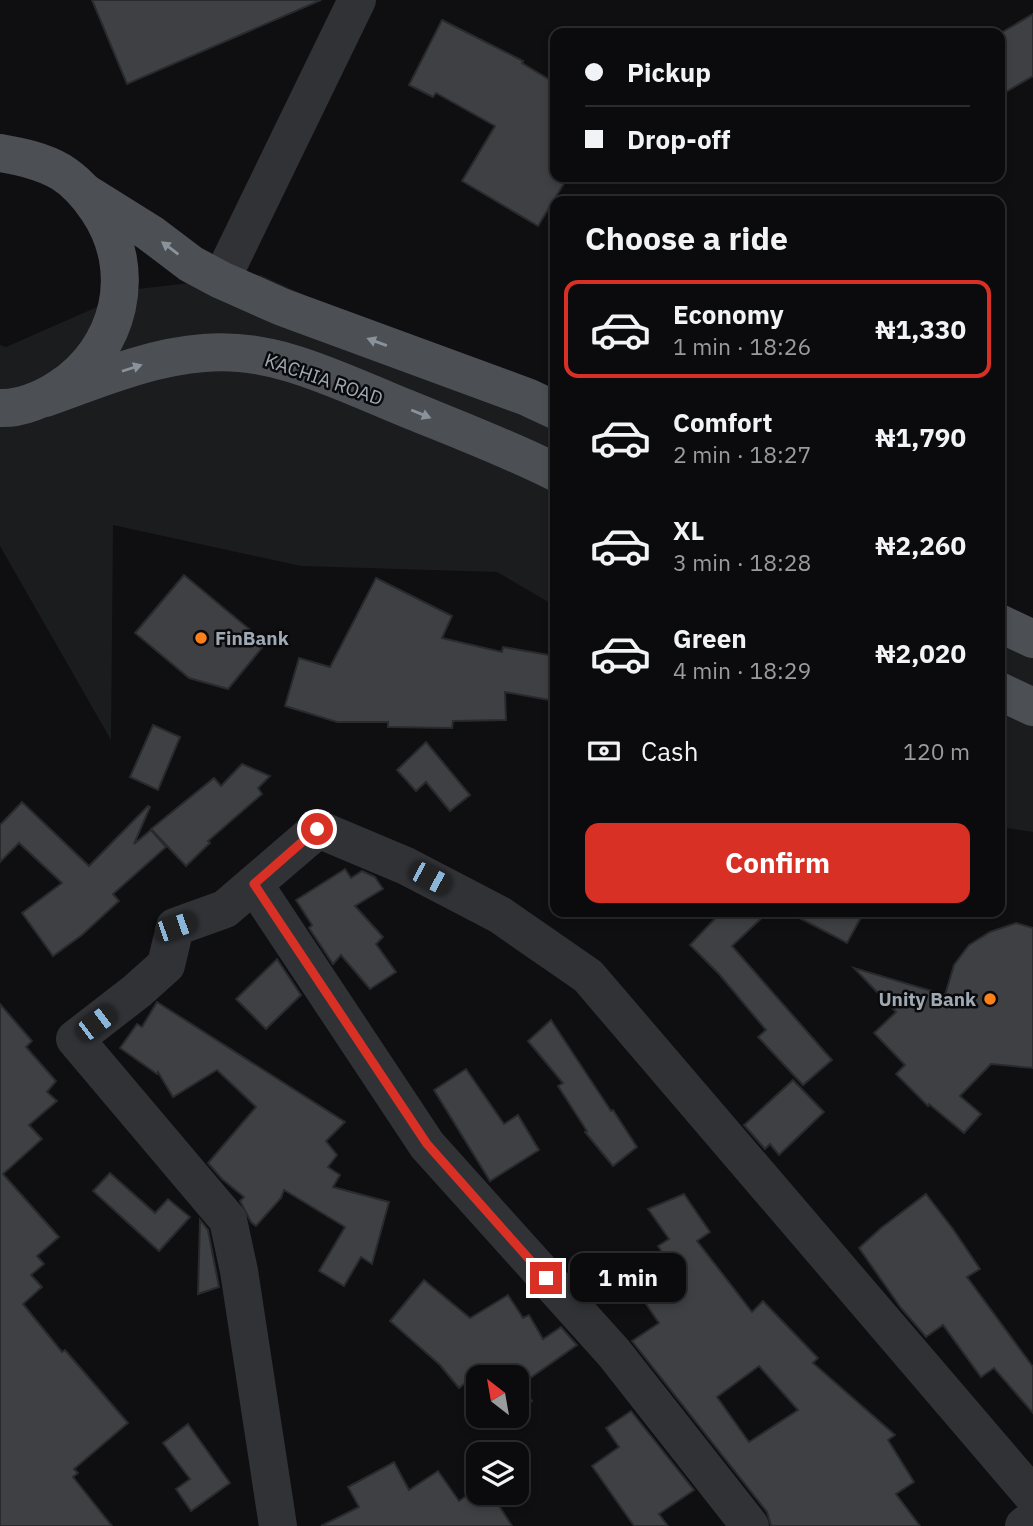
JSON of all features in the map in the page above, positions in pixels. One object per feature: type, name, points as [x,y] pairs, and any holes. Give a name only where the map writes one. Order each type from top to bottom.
[{"type":"main road","points":[[11,153],[62,173],[86,193],[150,233],[191,264],[220,280],[282,307],[550,408]]},
{"type":"main road","points":[[0,408],[45,398],[79,376],[104,344],[118,306],[121,265],[109,227],[86,193]]},
{"type":"main road","name":"KACHIA ROAD","points":[[45,398],[140,365],[203,353],[234,352],[273,358],[320,373],[517,453],[550,470]]},
{"type":"main road","points":[[1005,626],[1033,639]]},
{"type":"main road","points":[[1005,694],[1033,707]]},
{"type":"street","points":[[220,280],[357,0]]},
{"type":"street","points":[[278,1526],[239,1271],[228,1220],[75,1039],[166,965],[175,927],[226,909],[317,829],[406,866],[500,915],[588,976],[1033,1496]]},
{"type":"street","points":[[254,884],[427,1144],[614,1353],[750,1526]]},
{"type":"street","points":[[1024,1526],[1033,1519]]},
{"type":"shaded area","points":[[261,275],[550,409],[550,603],[497,572],[301,566],[113,525],[111,740],[0,546],[0,345],[6,347],[138,289]]},
{"type":"shaded area","points":[[1005,632],[1033,646],[1033,832],[1005,828]]},
{"type":"building","points":[[92,0],[321,0],[127,84]]},
{"type":"building","points":[[1033,14],[1033,76],[1005,92],[1005,30]]},
{"type":"building","points":[[442,20],[523,61],[522,63],[550,80],[550,182],[565,182],[556,196],[550,196],[550,206],[538,226],[462,181],[495,126],[436,93],[433,97],[409,85]]},
{"type":"building","name":"FinBank","points":[[184,575],[266,643],[228,689],[189,678],[135,633]]},
{"type":"building","points":[[376,578],[452,616],[442,638],[502,652],[503,647],[550,655],[550,700],[505,692],[506,720],[453,721],[452,728],[388,727],[388,722],[337,722],[285,706],[299,658],[330,667]]},
{"type":"building","points":[[153,725],[180,737],[158,790],[130,777]]},
{"type":"building","points":[[426,742],[470,795],[450,811],[426,782],[416,791],[397,770]]},
{"type":"building","points":[[242,764],[270,776],[258,788],[262,794],[208,841],[210,843],[186,866],[151,829],[214,778],[221,786]]},
{"type":"building","points":[[22,802],[89,866],[148,806],[150,807],[134,844],[151,830],[166,847],[113,894],[119,901],[82,935],[53,956],[22,913],[62,883],[19,843],[0,862],[0,825]]},
{"type":"building","points":[[345,869],[351,878],[362,871],[375,877],[383,889],[355,906],[383,937],[376,944],[396,972],[370,989],[341,955],[333,964],[309,928],[312,925],[296,900]]},
{"type":"building","points":[[716,917],[763,917],[732,946],[832,1060],[803,1085],[758,1037],[766,1030],[719,974],[690,945]]},
{"type":"building","points":[[798,917],[861,917],[847,943]]},
{"type":"building","points":[[1016,923],[1033,928],[1033,1068],[991,1064],[960,1096],[981,1114],[964,1133],[929,1104],[928,1106],[896,1074],[905,1065],[874,1033],[896,1012],[854,968],[945,995],[954,965],[969,945],[990,932]]},
{"type":"building","points":[[277,959],[301,995],[266,1029],[236,999]]},
{"type":"building","points":[[157,1002],[345,1122],[326,1141],[337,1155],[328,1167],[340,1175],[333,1187],[389,1202],[372,1264],[361,1257],[344,1286],[319,1271],[345,1227],[284,1190],[281,1198],[256,1226],[240,1201],[244,1197],[208,1163],[256,1107],[217,1070],[173,1097],[158,1072],[157,1074],[120,1048],[137,1024],[142,1027]]},
{"type":"building","points":[[0,1004],[32,1041],[26,1047],[56,1081],[47,1092],[57,1101],[29,1125],[42,1139],[3,1174],[59,1237],[37,1256],[44,1264],[31,1275],[42,1287],[23,1304],[62,1352],[65,1350],[128,1423],[74,1469],[78,1473],[73,1477],[112,1526],[0,1526]]},
{"type":"building","points":[[551,1020],[637,1147],[613,1166],[585,1132],[587,1131],[558,1086],[563,1083],[528,1041]]},
{"type":"building","points":[[466,1069],[504,1124],[518,1115],[539,1150],[490,1181],[434,1090]]},
{"type":"building","points":[[793,1080],[824,1112],[779,1155],[770,1144],[765,1149],[744,1125]]},
{"type":"building","points":[[110,1173],[155,1213],[168,1199],[190,1217],[159,1251],[93,1191]]},
{"type":"building","points":[[684,1194],[710,1232],[697,1241],[752,1312],[763,1301],[818,1358],[813,1363],[895,1435],[888,1440],[914,1482],[896,1494],[920,1526],[771,1526],[767,1512],[632,1341],[659,1323],[635,1288],[670,1264],[658,1246],[669,1239],[648,1209]],"holes":[[[759,1366],[798,1410],[749,1442],[717,1397]]]},
{"type":"building","points":[[926,1194],[980,1269],[967,1277],[1033,1367],[1033,1413],[994,1368],[981,1377],[943,1325],[926,1337],[901,1308],[859,1248]]},
{"type":"building","points":[[200,1220],[208,1230],[219,1287],[198,1294]]},
{"type":"building","points":[[424,1280],[470,1318],[508,1295],[523,1318],[529,1315],[543,1339],[561,1327],[577,1345],[529,1379],[529,1365],[466,1365],[466,1382],[459,1388],[440,1365],[390,1321]]},
{"type":"building","points":[[631,1411],[694,1490],[659,1514],[668,1526],[634,1526],[592,1466],[619,1447],[606,1428]]},
{"type":"building","points":[[188,1424],[230,1483],[191,1511],[176,1489],[190,1479],[163,1443]]},
{"type":"building","points":[[394,1462],[409,1490],[438,1471],[459,1501],[466,1496],[466,1505],[499,1505],[512,1526],[321,1526],[359,1507],[348,1487]]},
{"type":"place","name":"FinBank","points":[[201,638]]},
{"type":"place","name":"Unity Bank","points":[[990,999]]},
{"type":"route","points":[[317,829],[254,884],[427,1144],[546,1278]]}]
